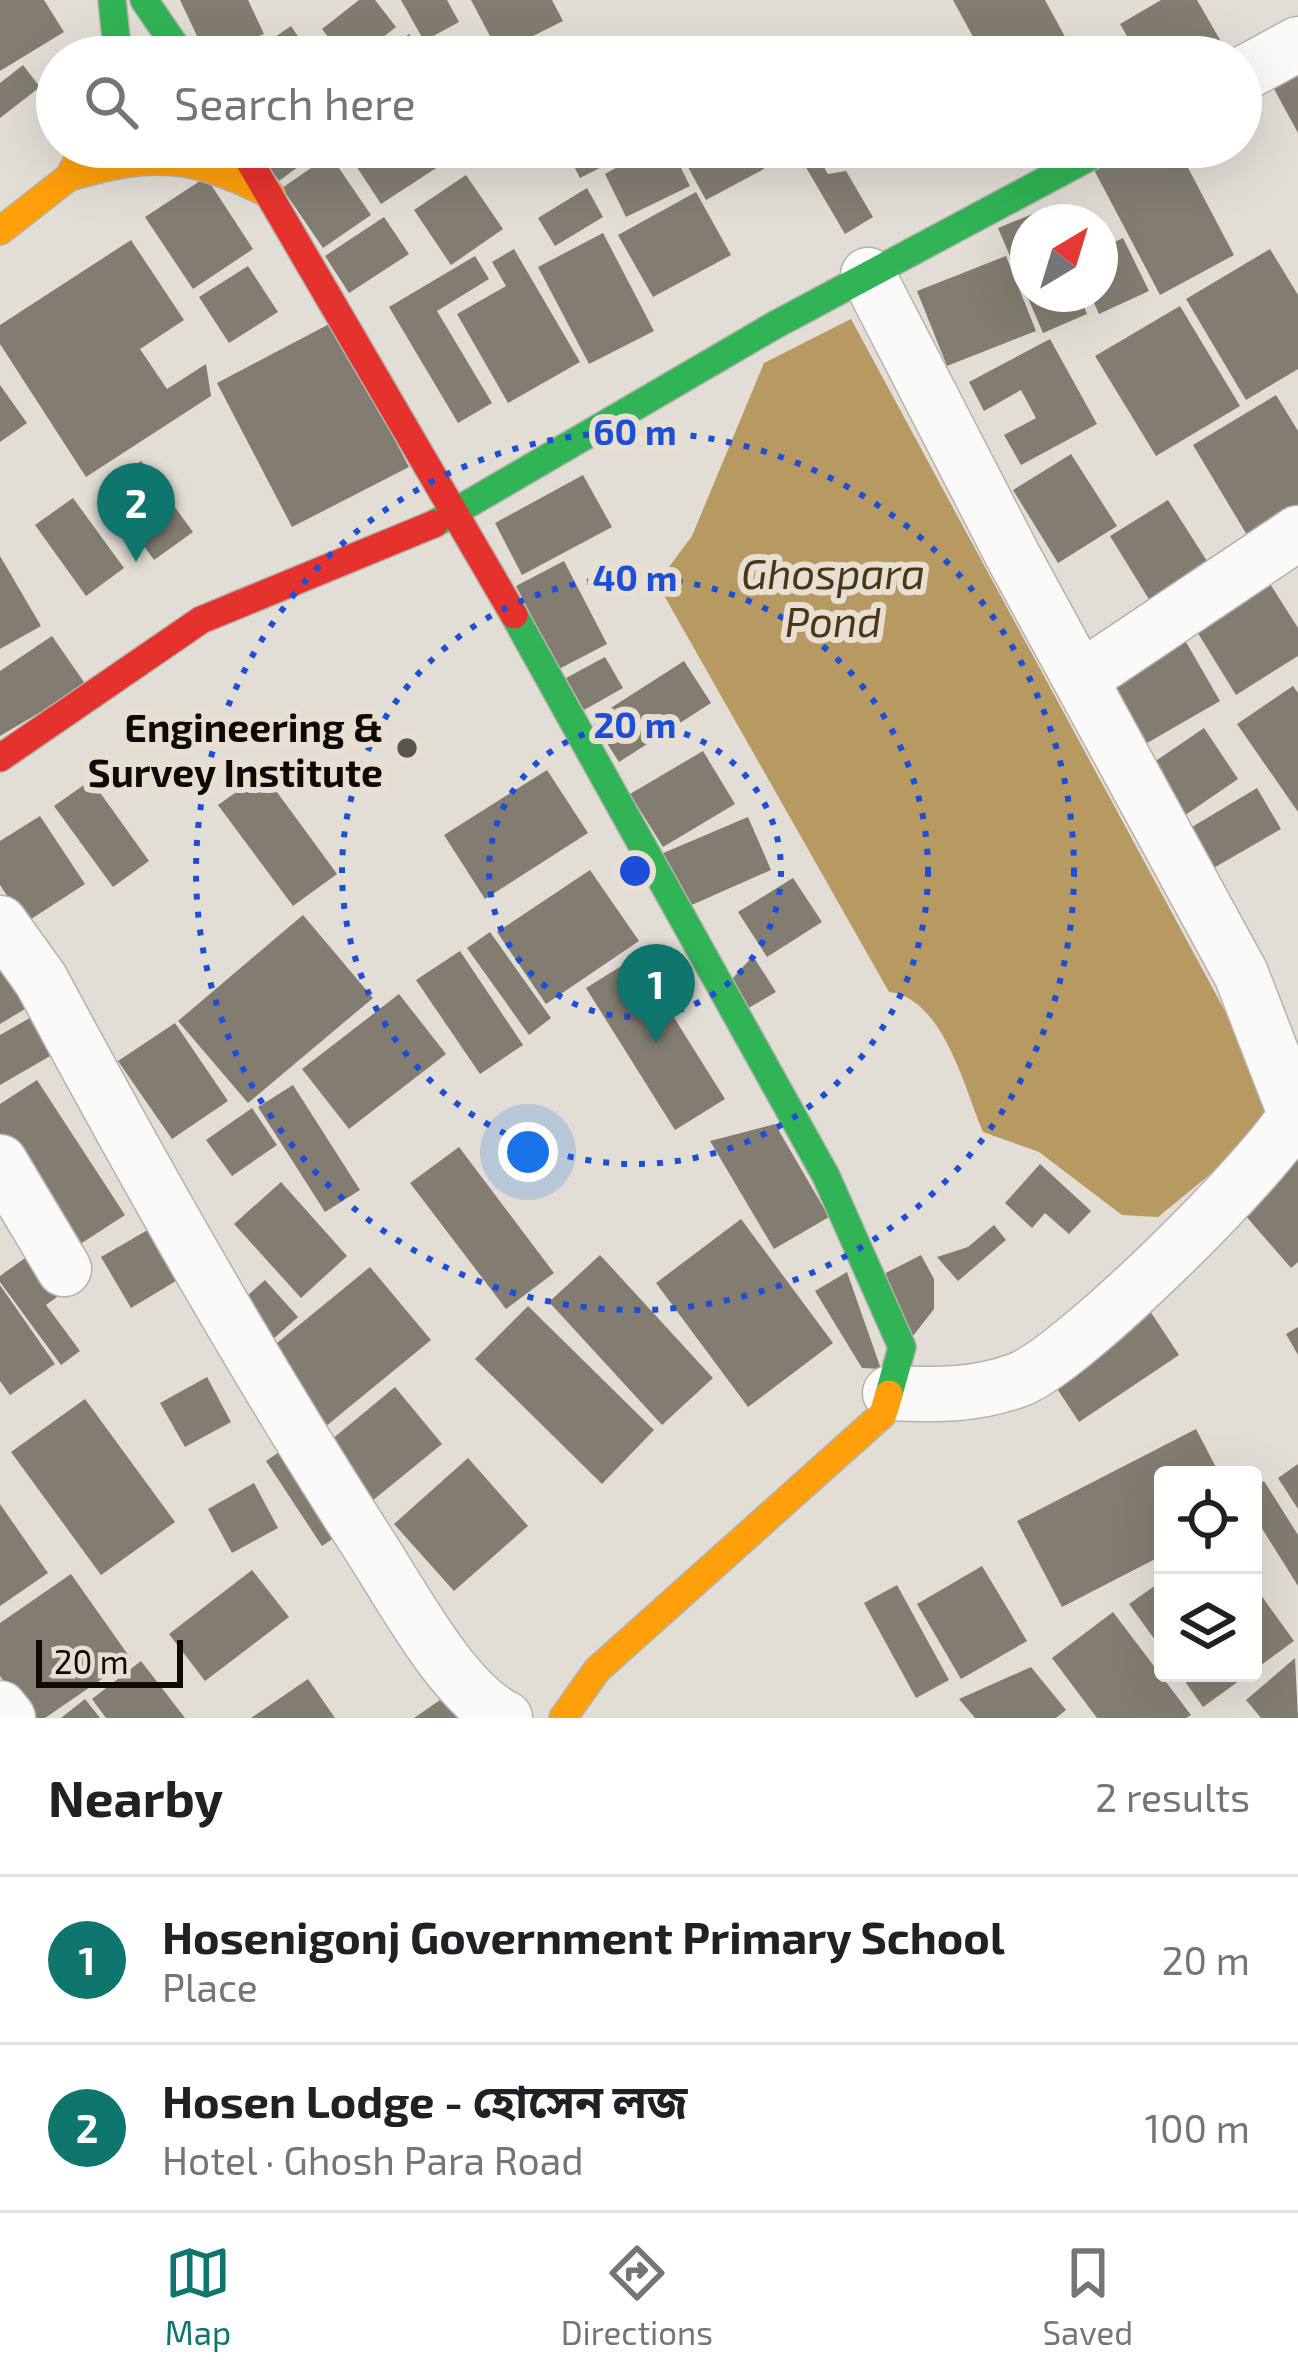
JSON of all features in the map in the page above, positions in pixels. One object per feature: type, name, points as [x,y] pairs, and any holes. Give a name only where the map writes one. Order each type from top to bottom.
[{"type":"main road","points":[[112,0],[116,36]]},
{"type":"main road","points":[[144,0],[169,36]]},
{"type":"main road","points":[[69,177],[74,168]]},
{"type":"main road","points":[[0,231],[69,177],[101,168]]},
{"type":"main road","points":[[205,168],[271,195]]},
{"type":"main road","points":[[254,168],[458,514],[826,1176],[902,1347],[883,1414],[597,1670],[563,1718]]},
{"type":"main road","points":[[0,758],[201,620],[458,514],[868,275],[1069,168]]},
{"type":"street","points":[[1262,64],[1298,44]]},
{"type":"street","points":[[868,275],[1241,974],[1297,1113],[1231,1195],[1094,1325],[1023,1379],[962,1396],[890,1393]]},
{"type":"street","points":[[1080,679],[1298,532]]},
{"type":"street","points":[[0,922],[41,980],[253,1364],[412,1612],[482,1706],[506,1718]]},
{"type":"street","points":[[0,1162],[64,1269]]},
{"type":"street","points":[[0,1708],[8,1718]]},
{"type":"water","name":"Ghospara Pond","points":[[851,319],[1245,1048],[1267,1111],[1235,1154],[1158,1217],[1122,1215],[1039,1152],[983,1132],[949,1047],[924,1010],[889,992],[657,583],[692,536],[764,363]]},
{"type":"building","points":[[0,0],[44,0],[64,32],[36,36],[36,49],[0,71]]},
{"type":"building","points":[[180,0],[248,0],[264,34],[259,36],[197,36]]},
{"type":"building","points":[[359,0],[375,0],[396,27],[385,36],[328,36],[322,29]]},
{"type":"building","points":[[401,0],[447,0],[459,22],[433,36],[421,36]]},
{"type":"building","points":[[471,0],[552,0],[563,21],[533,36],[490,36]]},
{"type":"building","points":[[953,0],[1045,0],[1065,36],[973,36]]},
{"type":"building","points":[[1161,0],[1197,0],[1218,36],[1127,36],[1120,24]]},
{"type":"building","points":[[291,26],[298,36],[276,36]]},
{"type":"building","points":[[23,65],[36,82],[36,90],[0,118],[0,83]]},
{"type":"building","points":[[1298,66],[1298,133],[1267,76]]},
{"type":"building","points":[[270,168],[297,168],[279,181]]},
{"type":"building","points":[[311,168],[339,168],[371,215],[323,248],[282,188]]},
{"type":"building","points":[[357,168],[436,168],[381,204]]},
{"type":"building","points":[[575,168],[600,168],[580,178]]},
{"type":"building","points":[[616,168],[681,168],[690,186],[626,217],[605,174]]},
{"type":"building","points":[[688,168],[764,168],[764,169],[706,200]]},
{"type":"building","points":[[806,168],[824,168],[828,174],[846,171],[873,217],[845,234]]},
{"type":"building","points":[[1093,168],[1188,168],[1234,255],[1160,295],[1118,215],[1118,204],[1112,204]]},
{"type":"building","points":[[466,175],[503,229],[451,265],[414,210]]},
{"type":"building","points":[[206,177],[253,249],[193,289],[145,217]]},
{"type":"building","points":[[587,188],[603,217],[555,246],[538,218]]},
{"type":"building","points":[[696,192],[731,255],[653,297],[618,235]]},
{"type":"building","points":[[384,217],[409,254],[349,293],[325,256]]},
{"type":"building","points":[[1010,223],[1010,256],[998,228]]},
{"type":"building","points":[[603,233],[654,331],[589,364],[538,267]]},
{"type":"building","points":[[1123,238],[1149,291],[1118,305],[1118,240]]},
{"type":"building","points":[[131,240],[184,320],[140,349],[167,389],[206,364],[211,396],[86,477],[0,344],[0,325]]},
{"type":"building","points":[[514,249],[580,362],[508,403],[457,314],[506,286],[492,262]]},
{"type":"building","points":[[1270,249],[1298,295],[1298,369],[1246,400],[1186,299]]},
{"type":"building","points":[[475,256],[489,279],[437,311],[492,403],[458,423],[389,307]]},
{"type":"building","points":[[1006,256],[1010,312],[1028,312],[1036,331],[947,366],[917,291]]},
{"type":"building","points":[[248,266],[278,312],[229,343],[199,297]]},
{"type":"building","points":[[1180,306],[1240,406],[1156,456],[1095,356]]},
{"type":"building","points":[[1034,312],[1086,312],[1087,314],[1043,333]]},
{"type":"building","points":[[333,322],[409,467],[292,527],[217,383]]},
{"type":"building","points":[[1050,339],[1097,424],[1021,465],[1004,435],[1036,418],[1021,390],[984,411],[969,382]]},
{"type":"building","points":[[0,385],[27,423],[0,442]]},
{"type":"building","points":[[1276,395],[1298,431],[1298,518],[1253,545],[1193,445]]},
{"type":"building","points":[[1071,454],[1117,526],[1058,563],[1013,490]]},
{"type":"building","points":[[141,461],[193,532],[154,560],[103,489]]},
{"type":"building","points":[[583,475],[612,527],[522,575],[495,523]]},
{"type":"building","points":[[73,498],[124,568],[86,596],[35,525]]},
{"type":"building","points":[[1168,500],[1214,572],[1155,609],[1110,536]]},
{"type":"building","points":[[0,556],[41,626],[0,649]]},
{"type":"building","points":[[564,561],[607,644],[559,669],[516,586]]},
{"type":"building","points":[[1262,571],[1298,628],[1298,656],[1236,695],[1188,617]]},
{"type":"building","points":[[1179,630],[1220,701],[1147,743],[1107,671]]},
{"type":"building","points":[[52,636],[86,685],[0,736],[0,671]]},
{"type":"building","points":[[605,657],[623,688],[584,710],[566,678]]},
{"type":"building","points":[[684,661],[711,703],[619,762],[592,720]]},
{"type":"building","points":[[1293,686],[1298,693],[1298,812],[1237,724]]},
{"type":"building","points":[[1204,728],[1238,779],[1175,822],[1141,771]]},
{"type":"building","points":[[703,751],[735,804],[663,847],[630,794]]},
{"type":"building","points":[[547,770],[588,833],[485,899],[444,835]]},
{"type":"building","points":[[263,773],[337,874],[293,906],[218,805]]},
{"type":"building","points":[[91,780],[149,861],[113,887],[54,806]]},
{"type":"building","points":[[1257,788],[1281,829],[1205,873],[1182,833]]},
{"type":"building","points":[[40,816],[85,884],[25,923],[0,885],[0,841]]},
{"type":"building","points":[[748,817],[771,870],[685,908],[661,854]]},
{"type":"building","points":[[590,870],[639,941],[546,1004],[497,932]]},
{"type":"building","points":[[793,878],[822,922],[767,957],[738,912]]},
{"type":"building","points":[[303,915],[373,998],[248,1103],[178,1021]]},
{"type":"building","points":[[490,932],[551,1018],[529,1035],[467,948]]},
{"type":"building","points":[[460,951],[523,1045],[480,1074],[416,980]]},
{"type":"building","points":[[753,956],[776,992],[747,1009],[730,981]]},
{"type":"building","points":[[636,957],[725,1099],[675,1130],[586,988]]},
{"type":"building","points":[[0,961],[40,1000],[0,1024]]},
{"type":"building","points":[[399,994],[446,1054],[349,1129],[302,1069]]},
{"type":"building","points":[[42,1011],[64,1048],[0,1085],[0,1035]]},
{"type":"building","points":[[175,1023],[228,1101],[172,1139],[118,1061]]},
{"type":"building","points":[[37,1080],[125,1215],[68,1252],[0,1146],[0,1104]]},
{"type":"building","points":[[293,1085],[360,1190],[325,1212],[258,1107]]},
{"type":"building","points":[[252,1108],[277,1145],[232,1176],[206,1140]]},
{"type":"building","points":[[775,1124],[829,1217],[774,1249],[710,1141]]},
{"type":"building","points":[[459,1147],[554,1273],[506,1309],[410,1183]]},
{"type":"building","points":[[1298,1155],[1298,1262],[1291,1268],[1238,1207]]},
{"type":"building","points":[[1040,1164],[1091,1211],[1069,1234],[1045,1213],[1032,1228],[1005,1203]]},
{"type":"building","points":[[281,1182],[347,1256],[301,1298],[234,1224]]},
{"type":"building","points":[[741,1219],[833,1343],[748,1407],[656,1283]]},
{"type":"building","points":[[994,1225],[1006,1240],[958,1281],[937,1257],[968,1247]]},
{"type":"building","points":[[151,1228],[181,1278],[131,1308],[101,1257]]},
{"type":"building","points":[[39,1248],[69,1288],[46,1305],[80,1351],[61,1365],[0,1282],[0,1276]]},
{"type":"building","points":[[600,1255],[713,1378],[662,1425],[549,1302]]},
{"type":"building","points":[[921,1255],[934,1279],[934,1309],[909,1341],[876,1278]]},
{"type":"building","points":[[370,1267],[431,1340],[320,1431],[260,1357]]},
{"type":"building","points":[[847,1272],[881,1369],[862,1368],[815,1291]]},
{"type":"building","points":[[265,1280],[298,1317],[263,1348],[230,1311]]},
{"type":"building","points":[[0,1285],[55,1364],[10,1395],[0,1381]]},
{"type":"building","points":[[528,1306],[654,1430],[602,1484],[475,1359]]},
{"type":"building","points":[[1148,1308],[1179,1355],[1079,1422],[1048,1375]]},
{"type":"building","points":[[1298,1327],[1298,1355],[1286,1334]]},
{"type":"building","points":[[207,1377],[231,1422],[185,1447],[160,1403]]},
{"type":"building","points":[[395,1387],[442,1444],[372,1501],[325,1445]]},
{"type":"building","points":[[85,1399],[175,1522],[101,1575],[11,1452]]},
{"type":"building","points":[[1196,1429],[1215,1466],[1154,1466],[1154,1560],[1062,1607],[1017,1521]]},
{"type":"building","points":[[294,1442],[350,1527],[322,1546],[266,1461]]},
{"type":"building","points":[[468,1458],[528,1526],[454,1591],[394,1524]]},
{"type":"building","points":[[1298,1464],[1298,1509],[1278,1478]]},
{"type":"building","points":[[1262,1482],[1298,1535],[1298,1586],[1262,1528]]},
{"type":"building","points":[[254,1483],[278,1528],[232,1553],[208,1509]]},
{"type":"building","points":[[0,1504],[48,1573],[0,1606]]},
{"type":"building","points":[[982,1566],[1027,1641],[961,1679],[917,1604]]},
{"type":"building","points":[[252,1570],[289,1617],[205,1681],[169,1634]]},
{"type":"building","points":[[71,1574],[131,1659],[45,1718],[29,1718],[0,1676],[0,1623]]},
{"type":"building","points":[[897,1585],[949,1680],[916,1698],[864,1603]]},
{"type":"building","points":[[1154,1586],[1154,1639],[1129,1604]]},
{"type":"building","points":[[1262,1597],[1294,1641],[1262,1664]]},
{"type":"building","points":[[1113,1612],[1154,1666],[1154,1682],[1166,1682],[1191,1715],[1097,1718],[1052,1658]]},
{"type":"building","points":[[1295,1658],[1298,1718],[1261,1718],[1246,1700]]},
{"type":"building","points":[[141,1661],[185,1718],[106,1718],[92,1699]]},
{"type":"building","points":[[1031,1667],[1066,1710],[1056,1718],[975,1718],[959,1699]]},
{"type":"building","points":[[308,1679],[335,1718],[251,1718]]},
{"type":"building","points":[[1185,1682],[1238,1682],[1203,1707]]},
{"type":"building","points":[[456,1689],[476,1718],[414,1718]]},
{"type":"building","points":[[85,1699],[100,1718],[61,1718]]},
{"type":"traffic: fast","points":[[112,0],[116,36]]},
{"type":"traffic: fast","points":[[144,0],[169,36]]},
{"type":"traffic: fast","points":[[434,524],[775,325],[1069,168]]},
{"type":"traffic: fast","points":[[514,615],[826,1176],[902,1347],[889,1394]]},
{"type":"traffic: slow","points":[[0,231],[69,177],[74,168]]},
{"type":"traffic: slow","points":[[69,177],[104,168]]},
{"type":"traffic: slow","points":[[205,168],[271,195]]},
{"type":"traffic: slow","points":[[563,1718],[597,1670],[883,1414],[889,1394]]},
{"type":"traffic: jam","points":[[253,168],[514,615]]},
{"type":"traffic: jam","points":[[0,758],[201,620],[434,524]]},
{"type":"place","name":"Hosen Lodge - হোসেন লজ","points":[[136,562]]},
{"type":"place","name":"Engineering & Survey Institute","points":[[407,748]]},
{"type":"place","name":"Hosenigonj Government Primary School","points":[[656,1043]]}]
